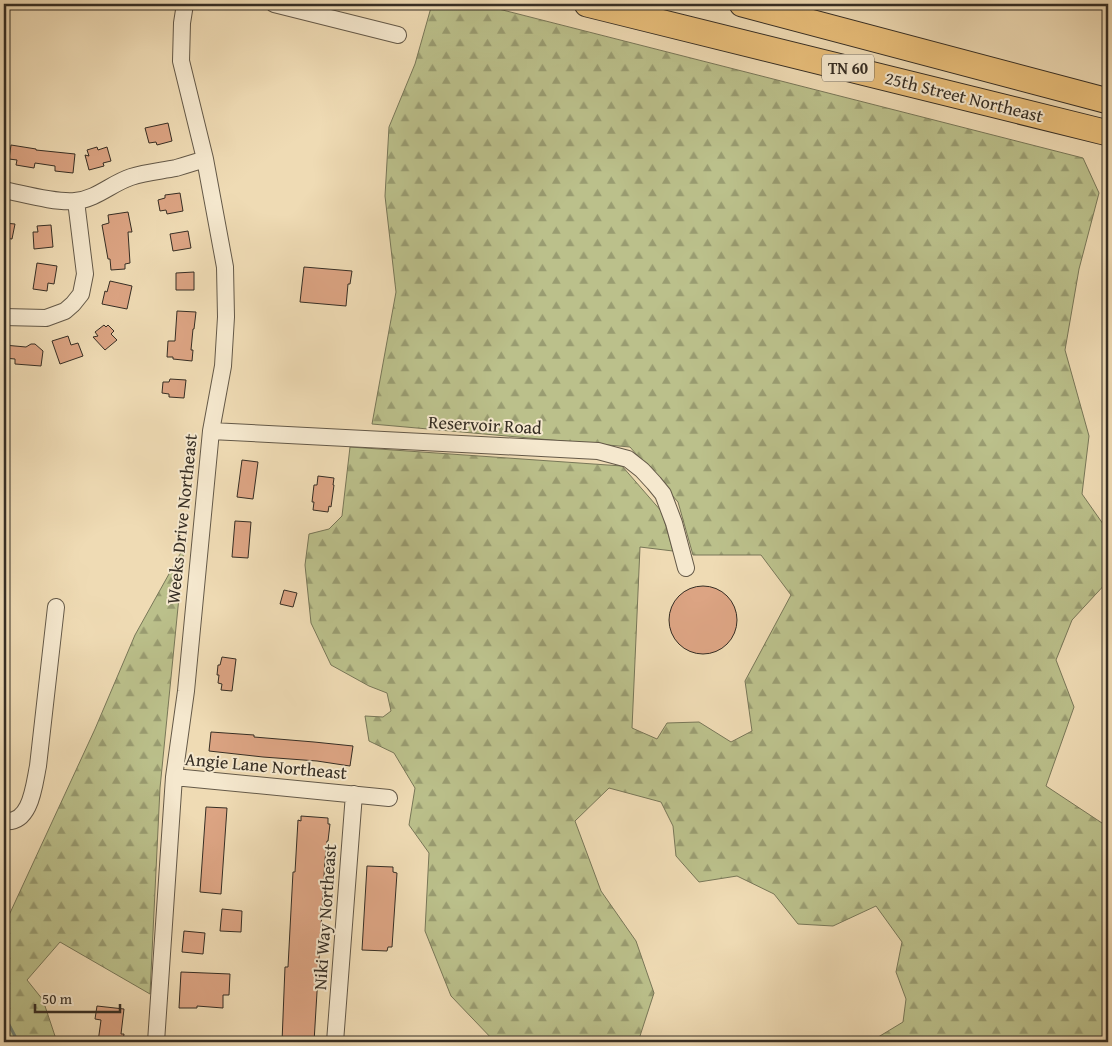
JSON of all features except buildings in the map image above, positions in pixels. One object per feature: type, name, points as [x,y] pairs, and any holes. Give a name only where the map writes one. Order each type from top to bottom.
[{"type":"highway","name":"25th Street Northeast","points":[[587,4],[1108,133]]},
{"type":"highway","name":"25th Street Northeast","points":[[742,4],[1108,101]]},
{"type":"street","name":"Weeks Drive Northeast","points":[[156,1042],[174,777],[186,691],[211,431],[223,366],[226,316],[225,267],[205,159],[182,61],[181,47],[185,4]]},
{"type":"street","points":[[274,4],[398,34]]},
{"type":"street","points":[[4,190],[59,201],[76,201],[99,194],[129,178],[143,173],[176,168],[205,159]]},
{"type":"street","points":[[4,317],[46,318],[65,311],[81,294],[85,274],[76,201]]},
{"type":"street","name":"Reservoir Road","points":[[211,431],[598,452],[628,459],[663,494],[674,523],[686,568]]},
{"type":"street","points":[[4,821],[13,821],[23,814],[31,801],[38,766],[56,607]]},
{"type":"street","name":"Angie Lane Northeast","points":[[174,777],[389,798]]},
{"type":"street","name":"Niki Way Northeast","points":[[335,1042],[354,794]]},
{"type":"green space","points":[[432,4],[479,4],[1083,158],[1099,193],[1079,269],[1065,350],[1089,436],[1082,494],[1108,531],[1108,581],[1072,620],[1056,660],[1074,707],[1046,786],[1108,827],[1108,1042],[870,1042],[903,1022],[906,999],[896,972],[902,942],[876,906],[833,926],[798,924],[774,894],[737,876],[699,882],[676,856],[673,826],[661,802],[609,788],[575,821],[601,891],[636,941],[654,993],[639,1039],[630,1042],[495,1042],[451,996],[425,931],[429,853],[409,825],[415,788],[394,753],[369,741],[365,716],[383,717],[391,711],[387,693],[369,686],[331,665],[311,623],[305,565],[309,534],[329,529],[342,516],[350,447],[622,466],[662,512],[673,551],[640,547],[632,728],[657,739],[667,723],[699,722],[731,742],[752,731],[745,681],[791,595],[761,555],[693,555],[678,502],[630,447],[372,424],[396,292],[385,196],[389,127],[415,64]]},
{"type":"green space","points":[[184,547],[160,788],[150,994],[60,942],[27,980],[43,1000],[57,1042],[4,1042],[4,926],[95,729],[135,635]]},
{"type":"waterway","points":[[4,1015],[18,1042]]}]
